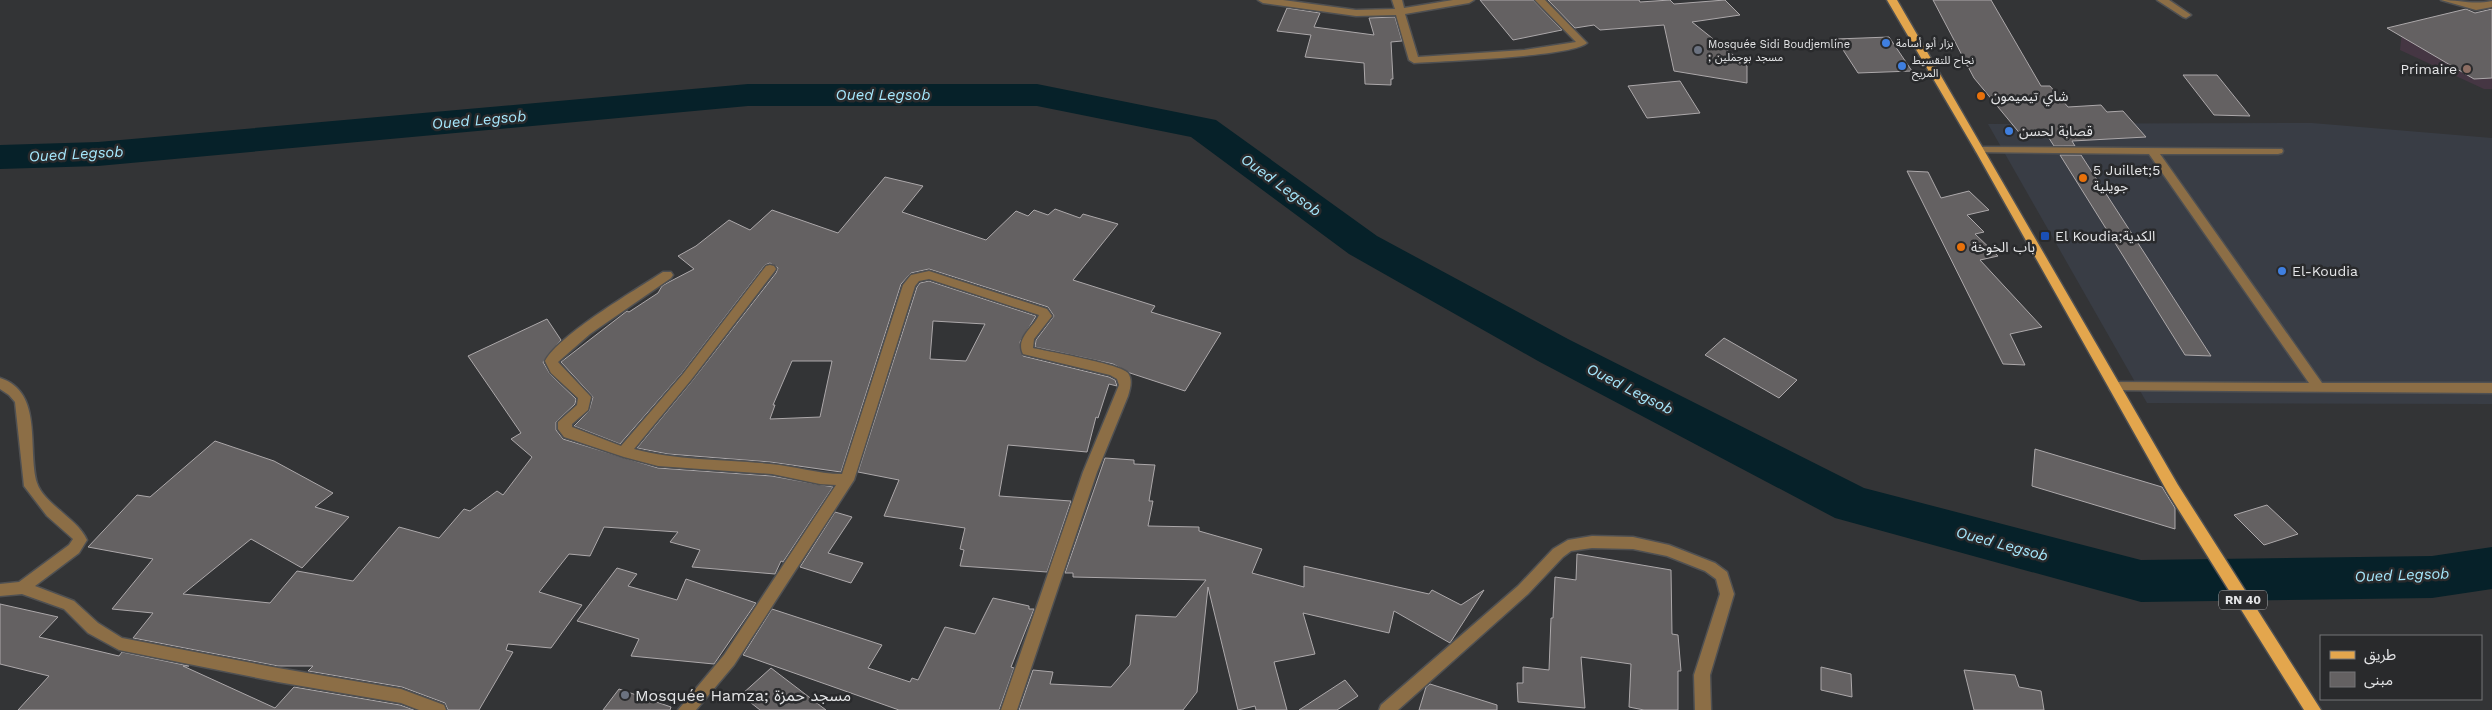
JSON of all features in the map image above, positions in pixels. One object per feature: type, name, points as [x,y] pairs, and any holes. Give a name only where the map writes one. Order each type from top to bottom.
[{"type":"main road","name":"RN 40","points":[[1892,0],[1980,150],[2173,489],[2314,710]]},
{"type":"street","points":[[1263,0],[1356,13],[1400,12],[1469,0]]},
{"type":"street","points":[[1396,0],[1412,58],[1418,61],[1524,53],[1574,46],[1582,43],[1540,0]]},
{"type":"street","points":[[2162,0],[2186,15]]},
{"type":"street","points":[[2446,0],[2476,7],[2492,4]]},
{"type":"street","points":[[1980,150],[2278,151]]},
{"type":"street","points":[[2152,150],[2320,388]]},
{"type":"street","points":[[624,452],[687,377],[770,269]]},
{"type":"street","points":[[667,275],[582,334],[556,354],[551,361],[554,368],[576,386],[585,397],[583,407],[565,422],[565,429],[569,433],[624,452],[658,461],[772,469],[820,479],[847,480]]},
{"type":"street","points":[[686,710],[729,660],[847,480],[909,285],[918,277],[929,275],[1043,312],[1046,316],[1028,338],[1027,350],[1114,371],[1123,376],[1125,385],[1090,472],[1008,710]]},
{"type":"street","points":[[0,384],[14,392],[21,401],[31,486],[52,512],[77,533],[80,540],[74,549],[22,588]]},
{"type":"street","points":[[2115,387],[2492,388]]},
{"type":"street","points":[[1387,710],[1523,590],[1558,553],[1568,546],[1592,542],[1633,543],[1669,551],[1710,566],[1722,576],[1727,594],[1702,675],[1702,710]]},
{"type":"street","points":[[0,590],[22,588],[69,605],[93,628],[119,644],[278,675],[401,696],[438,710]]},
{"type":"shaded area","name":"Primaire","points":[[2492,13],[2492,89],[2484,89],[2400,50],[2402,31]]},
{"type":"shaded area","name":"El-Koudia","points":[[2312,123],[2492,138],[2492,404],[2147,403],[1988,124]]},
{"type":"building","points":[[1480,0],[1533,0],[1562,30],[1513,40]]},
{"type":"building","points":[[1548,0],[1639,0],[1640,2],[1670,0],[1674,4],[1725,0],[1740,15],[1692,22],[1747,66],[1747,83],[1674,71],[1664,25],[1600,30],[1594,25],[1575,28]]},
{"type":"building","points":[[1933,0],[1991,0],[2041,86],[2050,86],[2068,107],[2101,105],[2107,112],[2123,111],[2146,137],[2072,141],[2075,146],[2054,146],[2047,135],[2022,136],[1974,78]]},
{"type":"building","points":[[1287,8],[1320,13],[1314,27],[1374,35],[1369,18],[1395,17],[1402,41],[1391,42],[1393,79],[1391,79],[1391,85],[1365,84],[1364,63],[1305,57],[1311,35],[1277,31]]},
{"type":"building","name":"Primaire","points":[[2466,9],[2475,13],[2492,9],[2492,78],[2474,79],[2387,28]]},
{"type":"building","points":[[1889,37],[1912,71],[1858,73],[1836,39]]},
{"type":"building","points":[[2183,75],[2217,75],[2250,116],[2214,115]]},
{"type":"building","points":[[1680,81],[1700,113],[1647,118],[1628,86]]},
{"type":"building","points":[[2060,155],[2081,155],[2211,356],[2185,355]]},
{"type":"building","points":[[1907,171],[1928,172],[1941,198],[1969,191],[1989,210],[1967,215],[1984,232],[1975,234],[1998,256],[1980,260],[2042,327],[2010,334],[2025,365],[2003,364]]},
{"type":"building","points":[[885,177],[923,186],[902,212],[986,240],[1016,211],[1028,216],[1034,210],[1048,215],[1055,209],[1080,218],[1083,214],[1118,224],[1073,280],[1155,306],[1151,312],[1221,333],[1185,391],[1130,373],[1113,364],[1035,347],[1036,340],[1054,316],[1048,307],[929,269],[911,273],[901,284],[841,472],[770,462],[668,454],[637,448],[776,273],[778,268],[770,263],[765,265],[682,373],[620,444],[574,426],[589,411],[593,397],[561,362],[627,311],[629,312],[658,293],[662,286],[694,269],[678,256],[696,246],[729,220],[750,230],[772,210],[838,233]],"holes":[[[792,361],[832,361],[820,417],[770,419],[775,405],[773,405]]]},
{"type":"building","points":[[929,281],[1036,316],[1020,342],[1023,356],[1115,380],[1117,386],[1109,384],[1098,418],[1096,417],[1087,452],[1008,445],[999,496],[1071,501],[1047,572],[960,566],[964,550],[960,549],[965,528],[884,516],[899,480],[858,472],[917,287],[920,283]],"holes":[[[933,321],[985,324],[966,361],[930,359]]]},
{"type":"building","points":[[547,319],[561,340],[543,362],[550,374],[576,399],[575,404],[556,422],[556,430],[563,439],[658,468],[772,476],[833,487],[783,562],[781,561],[775,574],[692,567],[700,550],[670,542],[678,532],[604,527],[590,556],[569,554],[539,592],[582,605],[551,648],[508,644],[506,650],[513,652],[479,710],[448,710],[445,703],[402,687],[308,671],[313,666],[278,666],[133,638],[153,613],[112,609],[153,559],[88,547],[137,495],[150,497],[215,441],[274,461],[333,493],[315,507],[349,517],[302,568],[251,539],[183,594],[270,603],[297,571],[353,581],[399,527],[439,538],[464,509],[470,511],[497,491],[503,495],[532,457],[511,439],[521,433],[468,356]]},
{"type":"building","points":[[1724,338],[1797,380],[1779,398],[1705,355]]},
{"type":"building","points":[[2035,449],[2162,487],[2175,508],[2175,529],[2032,486]]},
{"type":"building","points":[[1105,458],[1134,460],[1134,464],[1155,465],[1149,501],[1153,501],[1148,526],[1199,527],[1199,531],[1262,549],[1252,573],[1304,587],[1304,566],[1429,594],[1432,590],[1461,605],[1484,590],[1450,643],[1394,611],[1389,633],[1303,613],[1315,654],[1274,662],[1287,710],[1256,710],[1255,706],[1238,710],[1208,587],[1197,692],[1183,710],[1019,710],[1033,670],[1053,672],[1050,684],[1111,687],[1130,665],[1136,615],[1176,617],[1206,580],[1073,577],[1073,573],[1065,573]]},
{"type":"building","points":[[2267,505],[2298,534],[2264,545],[2234,515]]},
{"type":"building","points":[[835,512],[852,517],[828,553],[863,563],[851,583],[800,567]]},
{"type":"building","points":[[1577,554],[1671,570],[1672,634],[1678,635],[1681,671],[1678,671],[1678,710],[1644,710],[1629,707],[1631,664],[1581,657],[1585,708],[1518,702],[1517,683],[1523,683],[1523,667],[1549,670],[1555,577],[1576,580]]},
{"type":"building","points":[[617,568],[637,574],[628,586],[677,600],[686,579],[756,603],[714,664],[631,656],[639,639],[577,621]]},
{"type":"building","points":[[993,598],[1029,606],[1029,609],[1034,609],[1011,667],[1014,668],[999,710],[899,710],[743,655],[772,609],[882,645],[868,668],[910,682],[912,678],[918,680],[945,627],[975,634]]},
{"type":"building","points":[[0,604],[58,617],[39,637],[119,656],[122,652],[189,666],[183,666],[275,708],[294,687],[400,705],[414,710],[18,710],[49,676],[0,664]]},
{"type":"building","points":[[1821,667],[1851,674],[1852,697],[1821,690]]},
{"type":"building","points":[[771,668],[826,710],[760,710],[741,695]]},
{"type":"building","points":[[1964,670],[2015,675],[2019,687],[2041,691],[2044,710],[1974,710]]},
{"type":"building","points":[[1345,680],[1358,696],[1337,710],[1299,710]]},
{"type":"building","points":[[1430,684],[1497,705],[1497,710],[1419,710],[1426,687]]},
{"type":"building","name":"Mosquée Hamza; مسجد حمزة","points":[[619,689],[671,707],[670,710],[603,710]]},
{"type":"waterway","name":"Oued Legsob","points":[[0,157],[98,154],[748,95],[1037,95],[1203,128],[1363,245],[1553,350],[1852,504],[2141,581],[2432,577],[2492,568]]},
{"type":"place","name":"بزار أبو أسامة","points":[[1886,43]]},
{"type":"place","name":"Mosquée Sidi Boudjemline ; مسجد بوجملين","points":[[1698,50]]},
{"type":"place","name":"نجاح للتقسيط المريح","points":[[1902,66]]},
{"type":"place","name":"Primaire","points":[[2467,69]]},
{"type":"place","name":"شاي تيميمون","points":[[1981,96]]},
{"type":"place","name":"قصابة لحسن","points":[[2009,131]]},
{"type":"place","name":"5 Juillet;5 جويلية","points":[[2083,178]]},
{"type":"place","name":"El Koudia;الكدية","points":[[2045,236]]},
{"type":"place","name":"باب الخوخة","points":[[1961,247]]},
{"type":"place","name":"El-Koudia","points":[[2282,271]]},
{"type":"place","name":"Mosquée Hamza; مسجد حمزة","points":[[625,695]]}]
